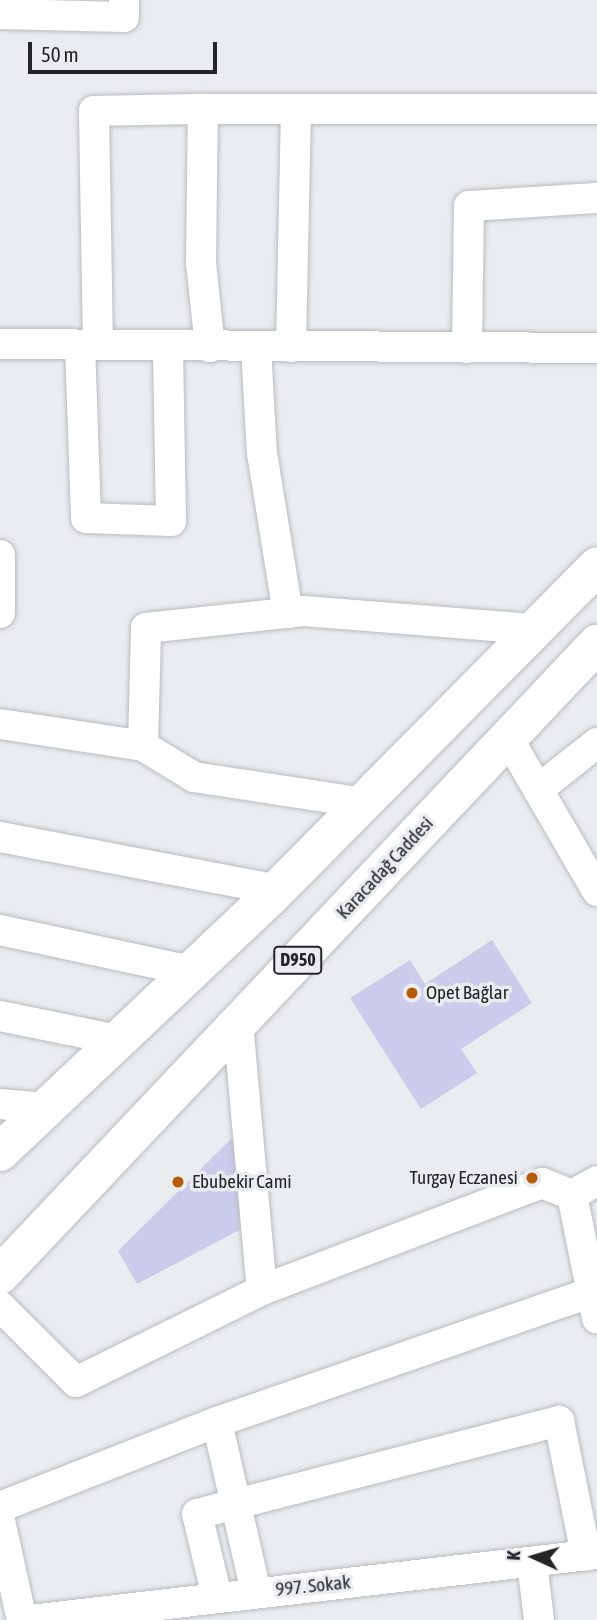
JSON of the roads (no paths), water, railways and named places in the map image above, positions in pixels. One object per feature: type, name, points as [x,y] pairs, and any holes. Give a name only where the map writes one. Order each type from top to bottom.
[{"type":"highway","points":[[0,1152],[277,890],[597,566]]},
{"type":"highway","name":"Karacadağ Caddesi","points":[[0,1275],[597,644]]},
{"type":"street","points":[[0,14],[124,17],[124,0]]},
{"type":"street","points":[[167,346],[171,521],[86,518],[94,111],[597,109]]},
{"type":"street","points":[[203,110],[201,263],[210,347]]},
{"type":"street","points":[[291,347],[296,110]]},
{"type":"street","points":[[467,348],[469,206],[597,198]]},
{"type":"street","points":[[0,344],[597,348]]},
{"type":"street","points":[[256,347],[262,453],[288,613]]},
{"type":"street","points":[[0,555],[0,613]]},
{"type":"street","points":[[143,746],[146,628],[288,613],[535,629]]},
{"type":"street","points":[[0,724],[143,746],[194,777],[363,803]]},
{"type":"street","points":[[508,738],[540,788],[597,891]]},
{"type":"street","points":[[540,788],[597,743]]},
{"type":"street","points":[[0,837],[277,890]]},
{"type":"street","points":[[0,930],[192,971]]},
{"type":"street","points":[[0,1016],[118,1040]]},
{"type":"street","points":[[238,1023],[262,1290]]},
{"type":"street","points":[[0,1104],[46,1108]]},
{"type":"street","points":[[0,1306],[76,1382],[262,1290],[542,1183],[584,1188],[594,1305],[217,1422],[0,1507]]},
{"type":"street","points":[[217,1597],[197,1514],[239,1501],[559,1421],[592,1555]]},
{"type":"street","points":[[217,1422],[239,1501],[256,1592]]},
{"type":"street","points":[[0,1521],[22,1620]]},
{"type":"street","name":"997. Sokak","points":[[30,1620],[592,1555]]},
{"type":"street","points":[[532,1562],[539,1620]]},
{"type":"place","name":"Opet Bağlar","points":[[412,993]]},
{"type":"place","name":"Turgay Eczanesi","points":[[532,1178]]},
{"type":"place","name":"Ebubekir Cami","points":[[178,1182]]}]
